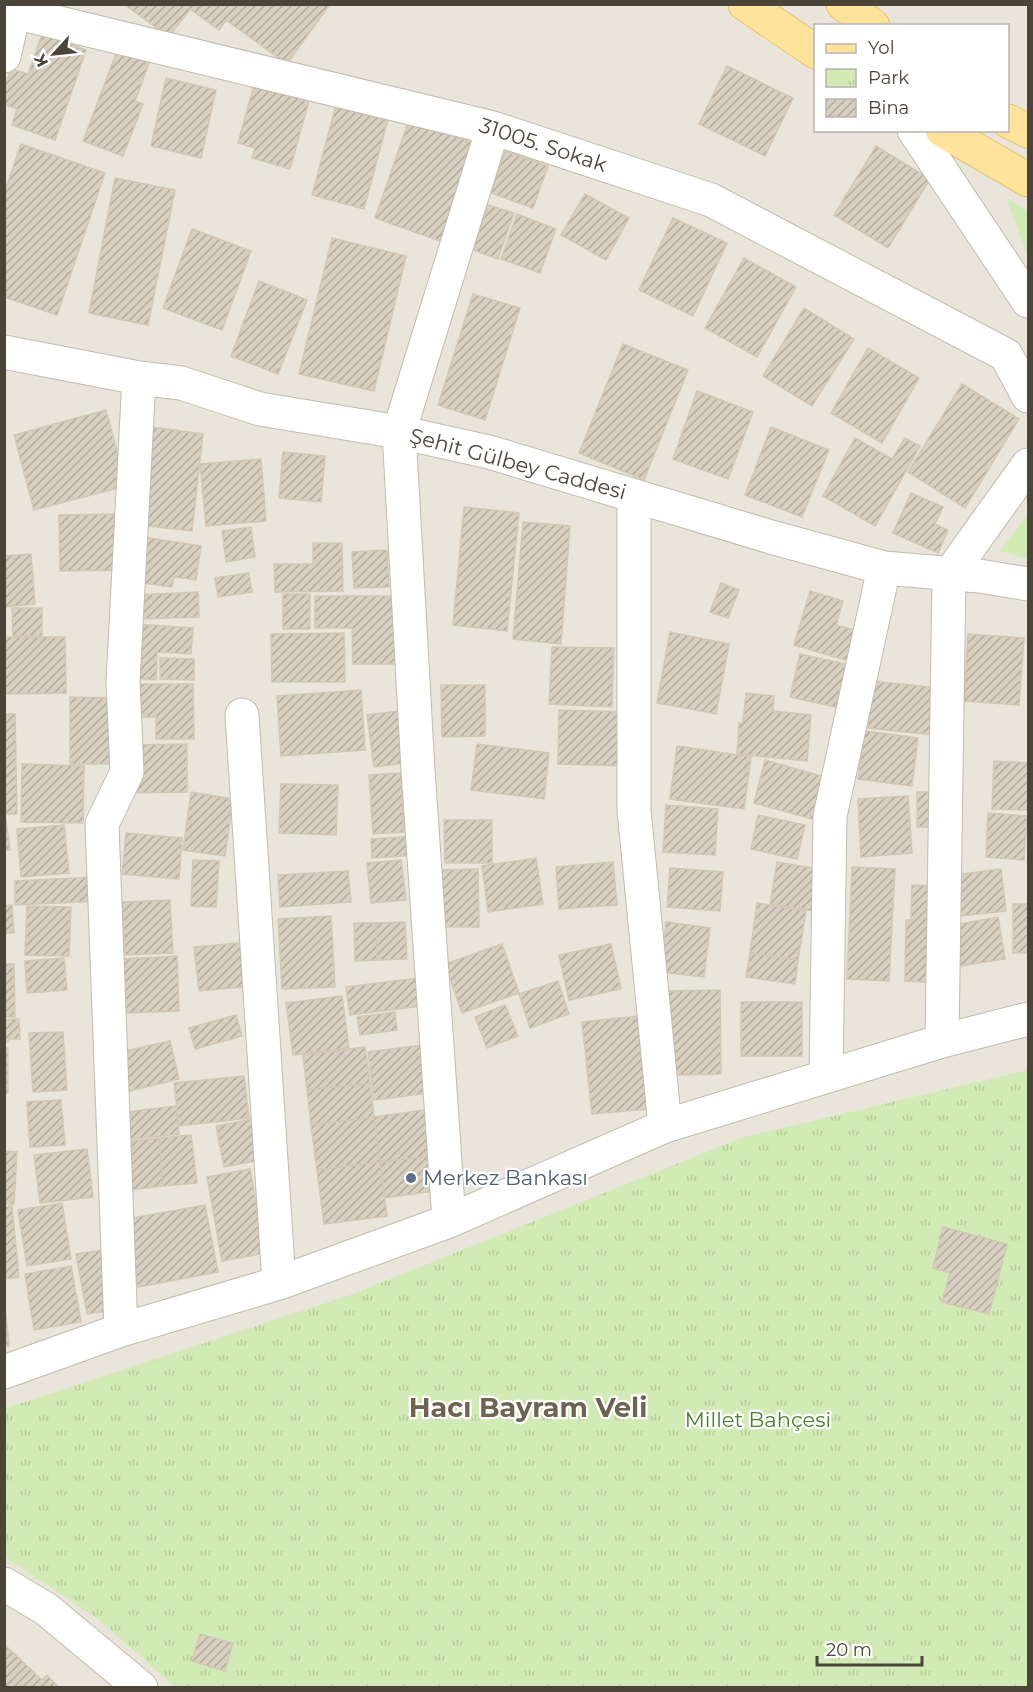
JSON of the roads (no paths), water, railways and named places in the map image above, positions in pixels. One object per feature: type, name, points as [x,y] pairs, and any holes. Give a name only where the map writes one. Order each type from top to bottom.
[{"type":"main road","points":[[745,4],[814,50]]},
{"type":"main road","points":[[843,4],[870,24]]},
{"type":"main road","points":[[1009,121],[1029,131]]},
{"type":"main road","points":[[945,132],[1029,180]]},
{"type":"street","points":[[4,56],[9,10]]},
{"type":"street","name":"31005. Sokak","points":[[9,10],[494,128],[711,200],[1006,355],[1029,396]]},
{"type":"street","points":[[449,1221],[417,758],[399,432],[494,128]]},
{"type":"street","points":[[915,132],[1029,301]]},
{"type":"street","name":"Şehit Gülbey Caddesi","points":[[4,352],[139,378],[181,383],[260,409],[399,432],[489,452],[884,568],[979,576],[1029,584]]},
{"type":"street","points":[[121,1330],[102,824],[126,772],[123,682],[139,378]]},
{"type":"street","points":[[942,1041],[949,575],[1029,465]]},
{"type":"street","points":[[634,496],[634,810],[665,1126]]},
{"type":"street","points":[[826,1076],[830,816],[884,568]]},
{"type":"street","points":[[242,715],[279,1283]]},
{"type":"street","points":[[4,1372],[121,1330],[279,1283],[449,1221],[665,1126],[942,1041],[1029,1019]]},
{"type":"street","points":[[4,1584],[46,1609],[129,1684]]},
{"type":"place","name":"Merkez Bankası","points":[[411,1178]]},
{"type":"district","name":"Hacı Bayram Veli","points":[[528,1408]]},
{"type":"park label","name":"Millet Bahçesi","points":[[758,1420]]}]
